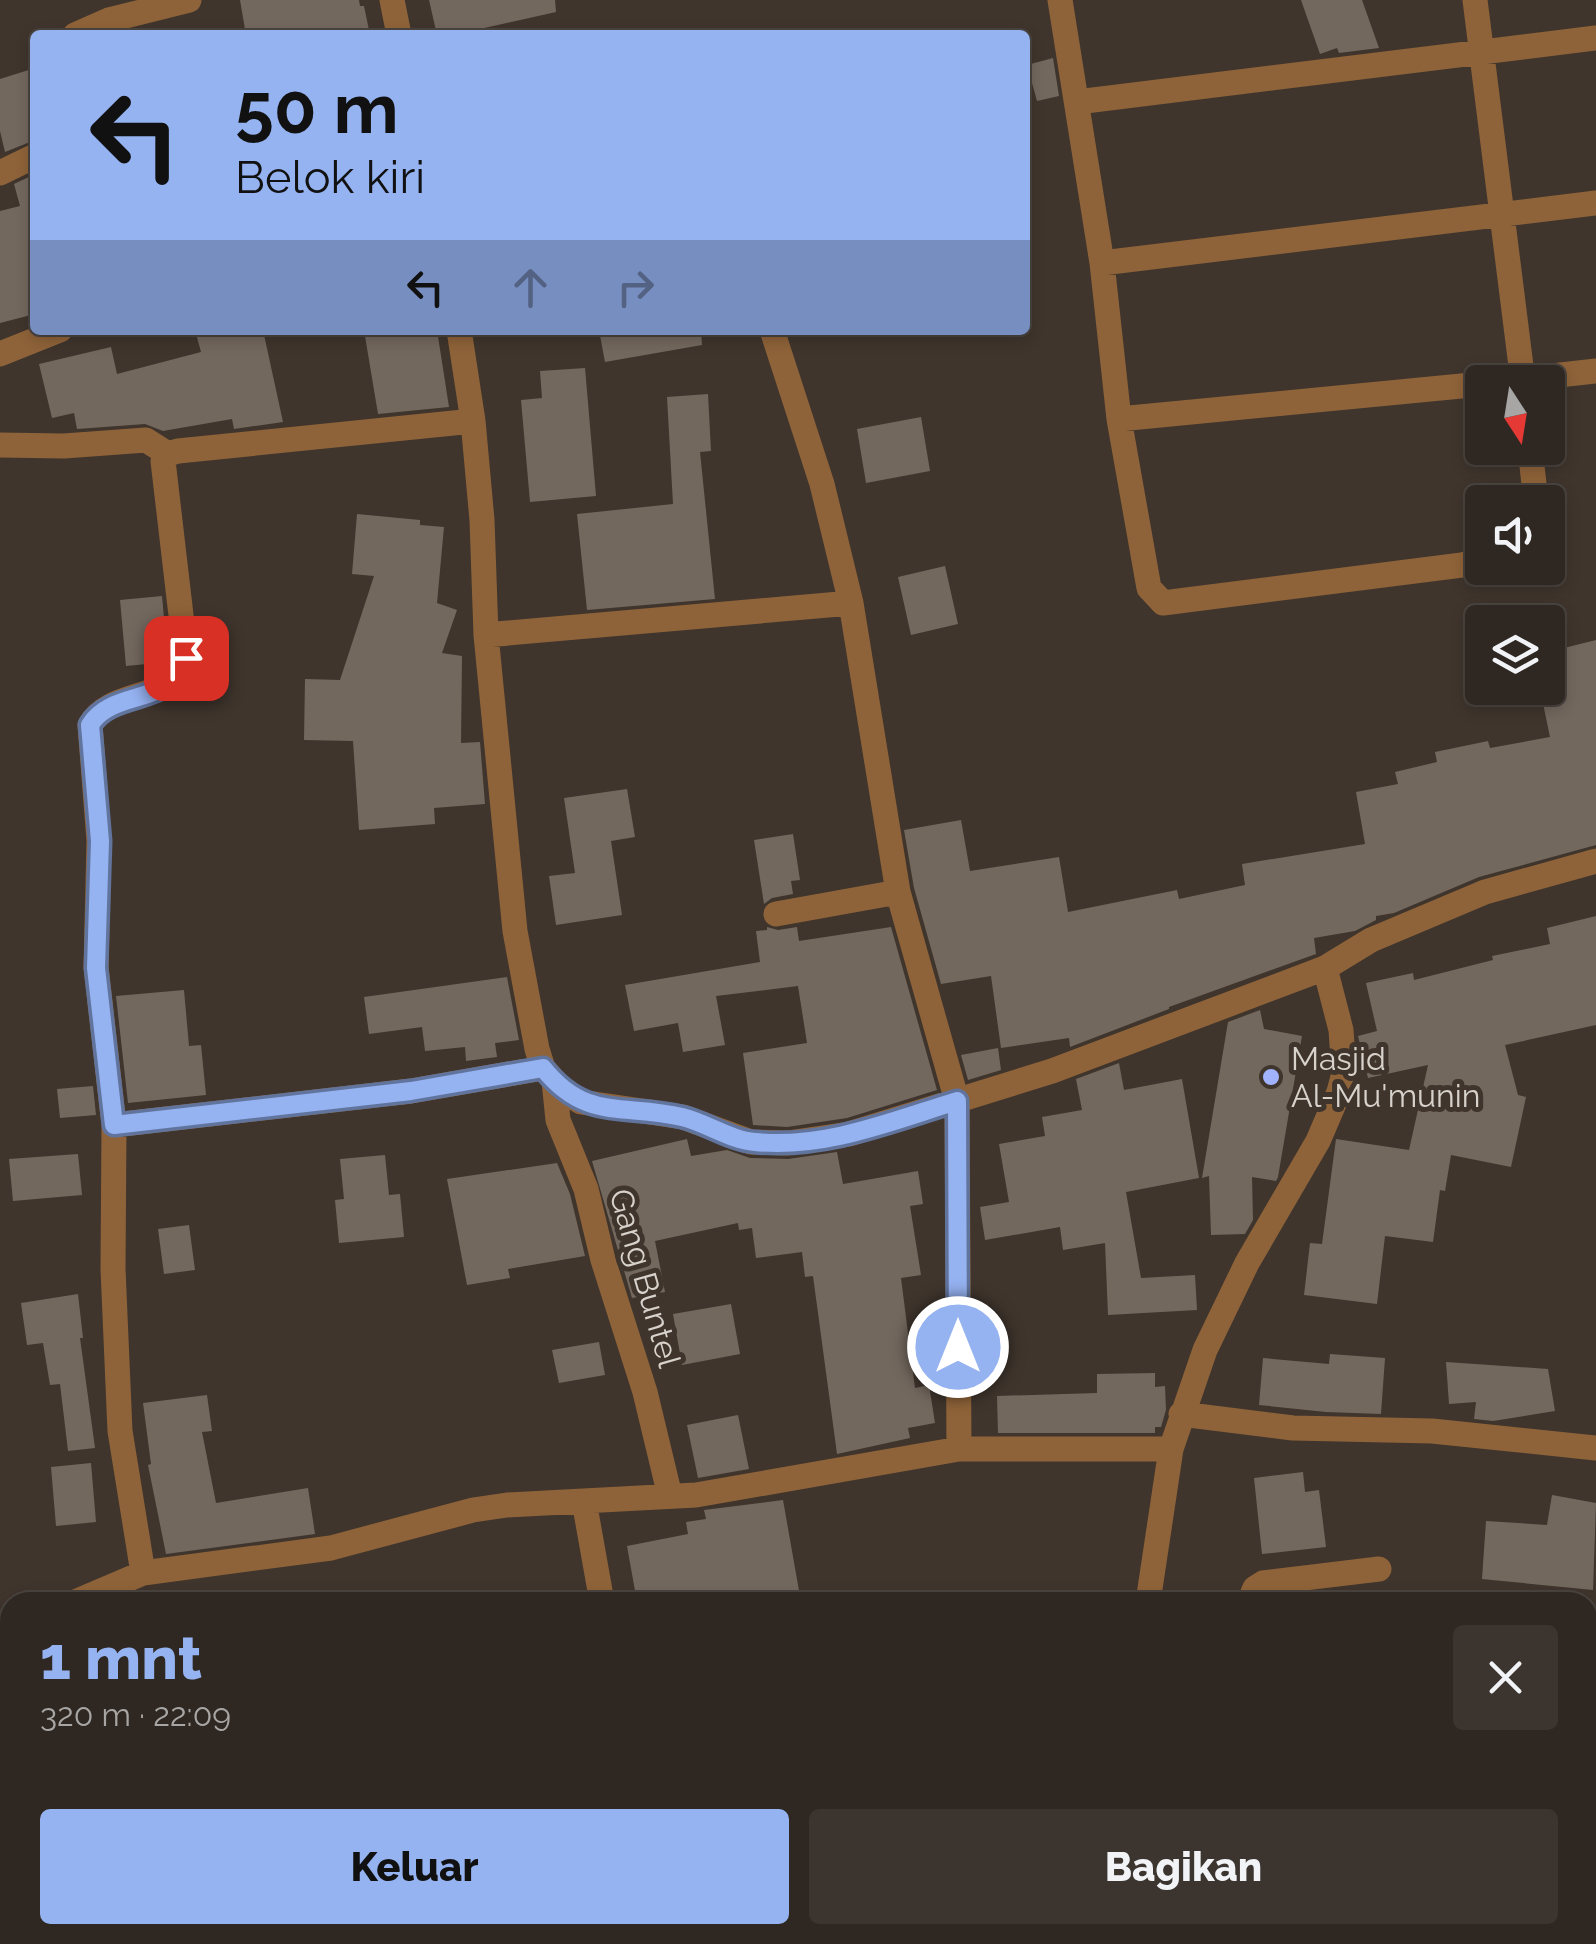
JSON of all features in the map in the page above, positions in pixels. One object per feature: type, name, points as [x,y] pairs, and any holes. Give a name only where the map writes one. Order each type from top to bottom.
[{"type":"street","points":[[87,30],[109,20],[189,0]]},
{"type":"street","points":[[392,0],[399,30]]},
{"type":"street","points":[[1060,0],[1102,262],[1119,419],[1149,588],[1163,603],[1465,565]]},
{"type":"street","points":[[1474,0],[1521,365]]},
{"type":"street","points":[[1077,102],[1596,38]]},
{"type":"street","points":[[0,173],[30,158]]},
{"type":"street","points":[[1102,262],[1596,203]]},
{"type":"street","points":[[0,354],[48,335]]},
{"type":"street","name":"Gang Buntel","points":[[460,335],[473,421],[486,635],[516,931],[537,1049],[549,1075],[558,1120],[586,1189],[602,1260],[645,1392],[670,1496]]},
{"type":"street","points":[[774,335],[822,484],[851,603],[898,892],[957,1101],[960,1449]]},
{"type":"street","points":[[1565,375],[1596,371]]},
{"type":"street","points":[[1119,419],[1465,386]]},
{"type":"street","points":[[0,445],[64,446],[146,440],[168,454],[473,421]]},
{"type":"street","points":[[143,1573],[120,1431],[114,1125],[96,968],[100,841],[90,725],[110,706],[158,691],[184,671],[186,658],[163,461],[168,454]]},
{"type":"street","points":[[486,635],[851,603]]},
{"type":"street","points":[[114,1125],[549,1075],[564,1092],[581,1102],[683,1117],[751,1142],[850,1134],[1052,1072],[1325,968],[1371,940],[1485,892],[1596,861]]},
{"type":"street","points":[[776,914],[898,892]]},
{"type":"street","points":[[1150,1592],[1181,1414],[1216,1323],[1318,1142],[1339,1092],[1344,1053],[1325,968]]},
{"type":"street","points":[[1181,1414],[1293,1428],[1432,1431],[1596,1448]]},
{"type":"street","points":[[98,1592],[143,1573],[332,1548],[474,1510],[747,1487],[960,1449],[1172,1449]]},
{"type":"street","points":[[584,1501],[600,1592]]},
{"type":"street","points":[[1254,1592],[1263,1583],[1378,1569]]},
{"type":"building","points":[[240,0],[359,0],[369,30],[245,30]]},
{"type":"building","points":[[429,0],[555,0],[556,12],[475,30],[436,30]]},
{"type":"building","points":[[1301,0],[1362,0],[1379,48],[1339,53],[1337,48],[1320,54]]},
{"type":"building","points":[[1053,58],[1059,96],[1037,101],[1030,64]]},
{"type":"building","points":[[30,70],[30,142],[5,152],[0,131],[0,79]]},
{"type":"building","points":[[30,176],[30,315],[0,323],[0,211],[20,206],[14,184]]},
{"type":"building","points":[[196,335],[264,335],[283,422],[234,429],[232,419],[163,431],[145,424],[77,429],[74,413],[52,418],[39,364],[111,347],[117,374],[201,352]]},
{"type":"building","points":[[365,335],[438,335],[449,407],[378,414]]},
{"type":"building","points":[[600,335],[701,335],[702,345],[605,362]]},
{"type":"building","points":[[585,368],[596,496],[530,502],[521,400],[542,398],[540,371]]},
{"type":"building","points":[[708,394],[711,451],[700,452],[715,599],[587,610],[577,514],[673,504],[667,397]]},
{"type":"building","points":[[921,417],[930,471],[866,483],[857,429]]},
{"type":"building","points":[[357,514],[420,520],[420,525],[444,527],[437,603],[457,610],[442,653],[462,656],[461,743],[480,742],[485,804],[434,808],[435,824],[359,830],[353,741],[304,740],[305,679],[340,680],[374,576],[352,574]]},
{"type":"building","points":[[945,566],[958,624],[911,635],[898,577]]},
{"type":"building","points":[[162,596],[168,662],[126,666],[120,600]]},
{"type":"building","points":[[1596,640],[1596,845],[1479,877],[1394,913],[1376,916],[1376,920],[1355,931],[1314,938],[1316,954],[1070,1047],[1069,1038],[1001,1048],[991,976],[941,984],[914,888],[904,830],[961,820],[970,871],[1059,857],[1068,912],[1177,890],[1179,899],[1245,885],[1242,864],[1365,844],[1356,792],[1398,784],[1395,772],[1437,762],[1435,752],[1488,741],[1490,748],[1550,737],[1543,705],[1565,705],[1565,648]]},
{"type":"building","points":[[627,789],[635,837],[611,841],[622,915],[556,925],[549,876],[575,873],[564,798]]},
{"type":"building","points":[[793,834],[800,880],[791,881],[793,894],[772,898],[764,904],[754,840]]},
{"type":"building","points":[[1596,916],[1596,1025],[1505,1045],[1518,1095],[1526,1097],[1511,1167],[1451,1155],[1445,1191],[1440,1190],[1433,1242],[1385,1236],[1377,1304],[1304,1295],[1310,1243],[1322,1244],[1336,1139],[1409,1150],[1428,1065],[1368,1078],[1358,1036],[1377,1031],[1366,983],[1413,973],[1414,980],[1493,960],[1492,956],[1550,944],[1547,928]]},
{"type":"building","points":[[797,927],[799,941],[891,927],[937,1090],[847,1118],[787,1127],[753,1125],[743,1053],[807,1043],[798,986],[716,996],[725,1045],[683,1052],[678,1023],[634,1031],[625,985],[760,962],[756,931]]},
{"type":"building","points":[[507,977],[519,1040],[495,1043],[497,1057],[466,1061],[465,1047],[425,1051],[422,1027],[369,1034],[364,997]]},
{"type":"building","points":[[184,990],[189,1046],[201,1045],[206,1095],[128,1103],[116,996]]},
{"type":"building","points":[[1260,1010],[1264,1029],[1302,1036],[1278,1177],[1276,1181],[1252,1177],[1253,1220],[1245,1234],[1211,1235],[1209,1176],[1202,1178],[1228,1022]]},
{"type":"building","points":[[998,1048],[1001,1070],[968,1080],[961,1055]]},
{"type":"building","points":[[1119,1063],[1124,1090],[1182,1079],[1199,1178],[1126,1192],[1141,1278],[1195,1275],[1197,1310],[1108,1315],[1105,1243],[1063,1250],[1060,1227],[985,1240],[980,1207],[1009,1202],[999,1144],[1045,1136],[1042,1117],[1082,1110],[1076,1079]]},
{"type":"building","points":[[93,1086],[96,1115],[60,1118],[57,1089]]},
{"type":"building","points":[[687,1139],[691,1156],[727,1150],[750,1158],[788,1159],[837,1152],[843,1184],[918,1171],[923,1204],[910,1206],[921,1275],[901,1278],[915,1388],[929,1385],[935,1423],[908,1428],[910,1438],[837,1454],[813,1276],[805,1277],[802,1252],[756,1258],[752,1228],[739,1230],[738,1223],[655,1241],[665,1292],[632,1298],[592,1161]]},
{"type":"building","points":[[78,1154],[82,1195],[13,1201],[9,1159]]},
{"type":"building","points":[[385,1155],[389,1195],[400,1194],[404,1237],[339,1243],[335,1200],[344,1199],[340,1159]]},
{"type":"building","points":[[557,1163],[570,1194],[585,1256],[508,1269],[510,1278],[467,1285],[447,1179]]},
{"type":"building","points":[[189,1225],[195,1270],[164,1274],[158,1229]]},
{"type":"building","points":[[78,1294],[95,1448],[68,1451],[60,1384],[50,1385],[43,1343],[27,1345],[21,1303]]},
{"type":"building","points":[[731,1304],[740,1354],[682,1365],[673,1314]]},
{"type":"building","points":[[599,1342],[605,1375],[559,1383],[552,1350]]},
{"type":"building","points":[[1330,1354],[1385,1358],[1381,1414],[1259,1405],[1263,1358],[1329,1364]]},
{"type":"building","points":[[1446,1362],[1548,1369],[1555,1411],[1493,1421],[1474,1419],[1476,1402],[1449,1404]]},
{"type":"building","points":[[1155,1373],[1155,1387],[1165,1386],[1166,1410],[1155,1433],[998,1433],[997,1396],[1097,1393],[1097,1374]]},
{"type":"building","points":[[207,1395],[212,1431],[202,1432],[216,1503],[308,1488],[315,1534],[166,1554],[148,1465],[151,1464],[143,1403]]},
{"type":"building","points":[[738,1415],[749,1469],[698,1478],[687,1425]]},
{"type":"building","points":[[91,1463],[96,1522],[56,1526],[51,1467]]},
{"type":"building","points":[[1303,1472],[1305,1492],[1319,1490],[1326,1547],[1262,1554],[1254,1478]]},
{"type":"building","points":[[1552,1495],[1596,1503],[1593,1590],[1482,1579],[1486,1521],[1547,1525]]},
{"type":"building","points":[[783,1500],[799,1592],[635,1592],[627,1546],[688,1534],[686,1522],[706,1519],[704,1510]]},
{"type":"place","name":"Masjid Al-Mu'munin","points":[[1271,1077]]},
{"type":"route","points":[[186,658],[184,671],[175,681],[158,691],[110,706],[90,725],[100,841],[96,968],[114,1125],[411,1091],[543,1068],[564,1092],[581,1102],[683,1117],[751,1142],[819,1140],[850,1134],[957,1101],[958,1347]]}]
